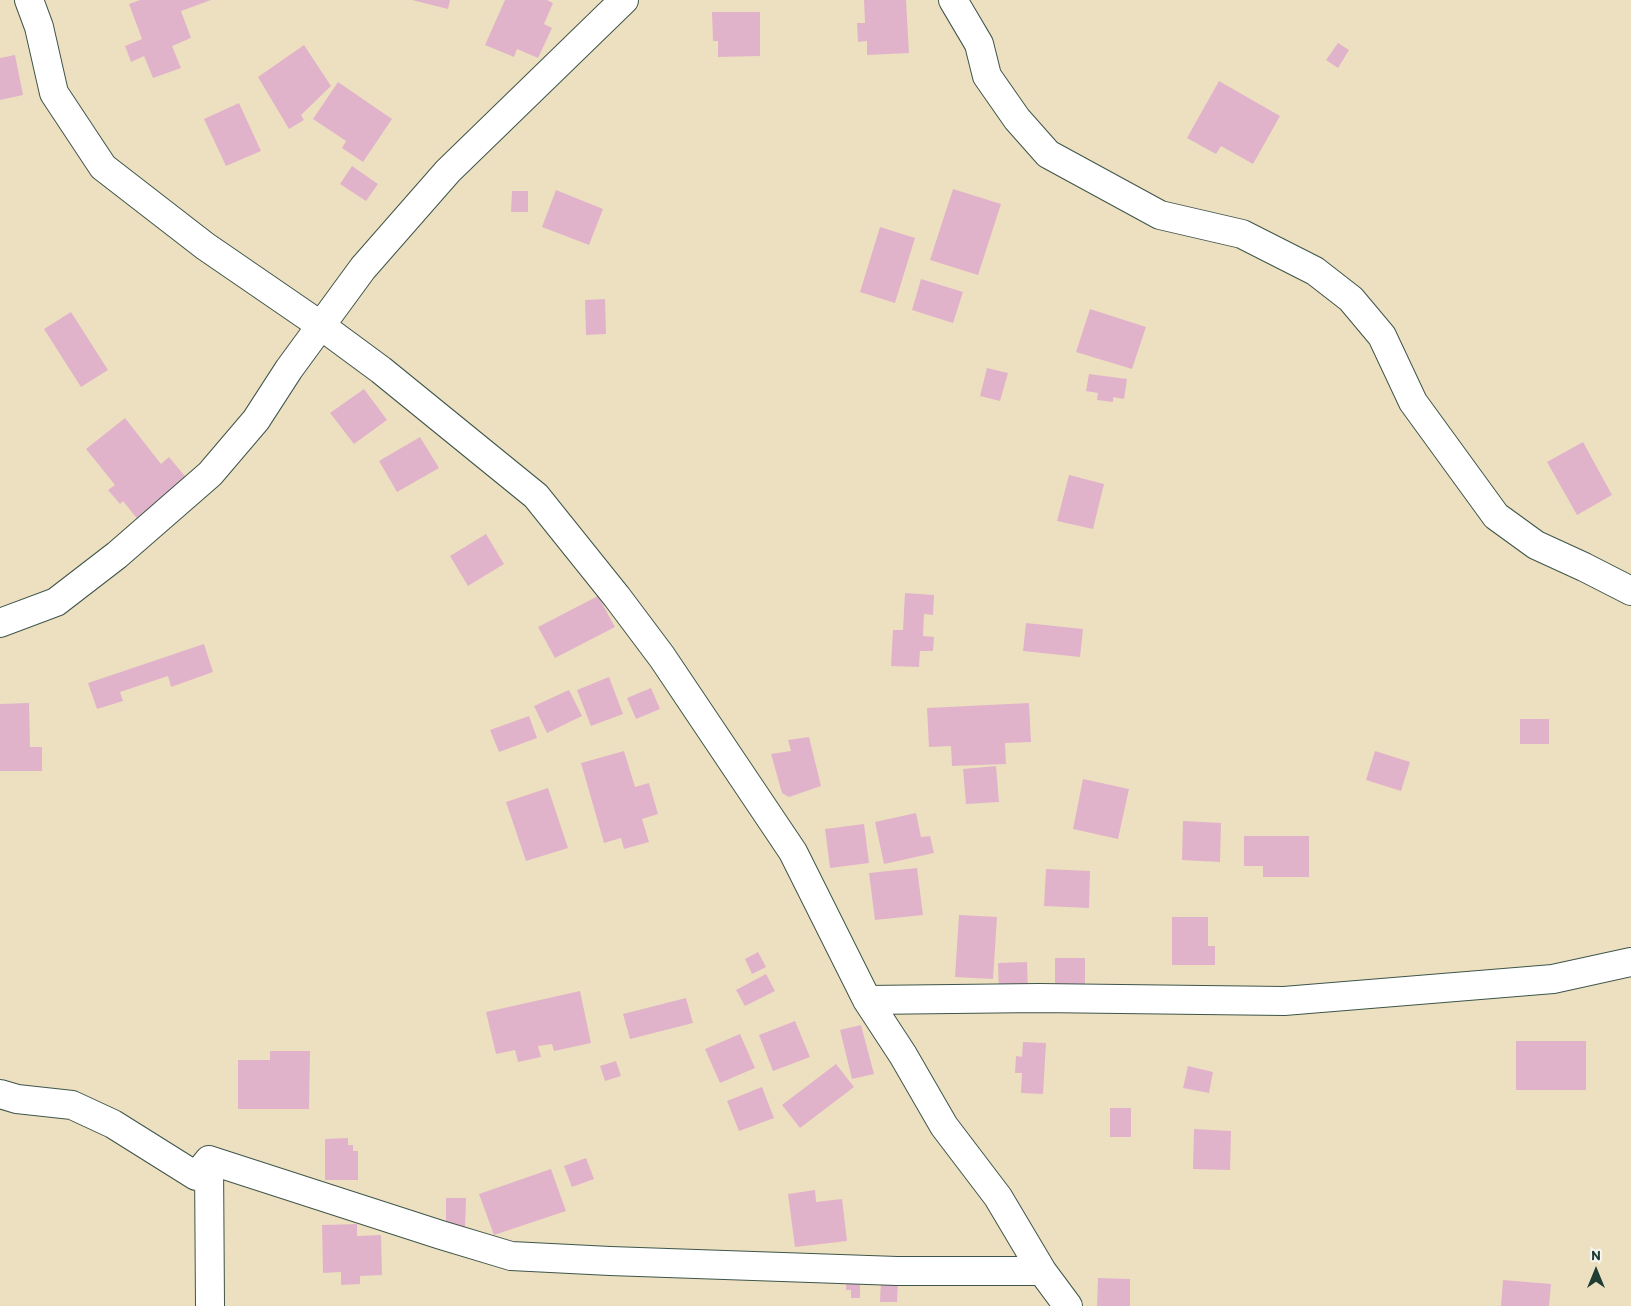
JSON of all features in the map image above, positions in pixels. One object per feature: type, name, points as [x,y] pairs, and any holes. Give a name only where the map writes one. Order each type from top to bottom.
[{"type":"street","points":[[29,0],[38,27],[54,93],[103,167],[205,246],[320,325],[381,370],[536,496],[617,597],[662,657],[793,852],[867,1000],[903,1055],[944,1126],[998,1197],[1042,1271],[1068,1306]]},
{"type":"street","points":[[6,612],[56,602],[117,555],[210,474],[256,420],[289,369],[362,268],[448,171],[624,0]]},
{"type":"street","points":[[952,0],[979,44],[987,76],[1017,119],[1048,154],[1160,215],[1242,234],[1315,271],[1351,299],[1382,336],[1413,402],[1496,516],[1536,545],[1584,566],[1631,591]]},
{"type":"street","points":[[867,1000],[1039,998],[1284,1001],[1553,979],[1631,962]]},
{"type":"street","points":[[0,1094],[17,1099],[72,1105],[113,1124],[196,1176],[209,1160]]},
{"type":"street","points":[[209,1160],[511,1256],[887,1270],[1042,1271]]},
{"type":"street","points":[[209,1160],[210,1306]]},
{"type":"building","points":[[140,0],[211,0],[181,11],[191,38],[172,46],[181,68],[153,78],[144,56],[131,62],[125,46],[142,39],[129,4]]},
{"type":"building","points":[[412,0],[450,0],[448,9]]},
{"type":"building","points":[[505,0],[547,0],[553,3],[544,24],[552,28],[538,58],[517,49],[514,57],[485,45]]},
{"type":"building","points":[[864,0],[906,0],[909,53],[867,55],[867,41],[858,42],[857,23],[865,23]]},
{"type":"building","points":[[712,12],[760,12],[760,56],[718,57],[718,41],[713,41]]},
{"type":"building","points":[[1338,43],[1349,50],[1338,68],[1326,60]]},
{"type":"building","points":[[304,45],[331,86],[301,115],[304,120],[289,129],[258,77]]},
{"type":"building","points":[[15,55],[23,95],[0,100],[0,58]]},
{"type":"building","points":[[1219,81],[1280,116],[1253,164],[1221,146],[1216,154],[1187,138]]},
{"type":"building","points":[[338,82],[392,119],[363,162],[342,148],[346,141],[313,119]]},
{"type":"building","points":[[239,103],[261,151],[226,166],[204,119]]},
{"type":"building","points":[[352,166],[378,184],[366,201],[340,184]]},
{"type":"building","points":[[953,189],[1001,204],[978,275],[930,260]]},
{"type":"building","points":[[556,190],[603,209],[589,245],[542,227]]},
{"type":"building","points":[[512,191],[528,191],[528,212],[511,212]]},
{"type":"building","points":[[880,227],[915,238],[895,303],[860,292]]},
{"type":"building","points":[[921,279],[963,292],[953,323],[912,310]]},
{"type":"building","points":[[605,299],[606,334],[586,335],[585,300]]},
{"type":"building","points":[[1090,309],[1146,327],[1132,369],[1076,352]]},
{"type":"building","points":[[71,312],[108,370],[81,387],[44,329]]},
{"type":"building","points":[[987,368],[1008,373],[1000,401],[980,396]]},
{"type":"building","points":[[1089,374],[1127,379],[1124,399],[1113,397],[1113,402],[1097,400],[1098,393],[1086,391]]},
{"type":"building","points":[[364,389],[387,420],[354,444],[330,413]]},
{"type":"building","points":[[125,418],[161,464],[169,457],[189,481],[139,521],[123,501],[120,504],[108,490],[115,485],[86,449]]},
{"type":"building","points":[[420,437],[439,468],[397,492],[379,461]]},
{"type":"building","points":[[1583,442],[1612,495],[1577,515],[1547,462]]},
{"type":"building","points":[[1069,475],[1104,484],[1093,529],[1057,521]]},
{"type":"building","points":[[486,534],[504,564],[468,586],[450,556]]},
{"type":"building","points":[[905,593],[934,595],[933,615],[924,614],[923,636],[934,637],[933,651],[920,651],[919,667],[891,666],[893,630],[903,630]]},
{"type":"building","points":[[598,596],[615,627],[555,658],[538,627]]},
{"type":"building","points":[[1026,623],[1083,629],[1080,657],[1023,651]]},
{"type":"building","points":[[204,644],[213,672],[171,687],[168,676],[120,692],[123,701],[97,709],[88,683]]},
{"type":"building","points":[[609,677],[623,714],[591,726],[577,690]]},
{"type":"building","points":[[651,688],[660,709],[636,719],[627,698]]},
{"type":"building","points":[[569,690],[582,716],[547,733],[534,706]]},
{"type":"building","points":[[29,703],[30,747],[42,747],[42,771],[0,771],[0,704]]},
{"type":"building","points":[[1029,703],[1031,742],[1005,743],[1006,764],[952,766],[951,746],[929,747],[927,708]]},
{"type":"building","points":[[529,716],[537,738],[499,752],[490,730]]},
{"type":"building","points":[[1520,719],[1549,719],[1549,744],[1520,744]]},
{"type":"building","points":[[809,737],[821,786],[789,797],[782,793],[771,754],[791,751],[788,740]]},
{"type":"building","points":[[624,751],[635,787],[649,783],[658,814],[642,819],[649,842],[624,849],[621,838],[604,843],[581,763]]},
{"type":"building","points":[[1375,751],[1410,762],[1401,791],[1366,780]]},
{"type":"building","points":[[996,766],[999,802],[966,804],[963,769]]},
{"type":"building","points":[[1083,779],[1129,789],[1118,839],[1073,829]]},
{"type":"building","points":[[548,788],[568,848],[526,861],[506,802]]},
{"type":"building","points":[[916,813],[921,837],[930,836],[934,853],[884,864],[875,822]]},
{"type":"building","points":[[1183,821],[1221,823],[1220,862],[1182,860]]},
{"type":"building","points":[[864,824],[869,863],[830,868],[825,829]]},
{"type":"building","points":[[1244,836],[1309,836],[1309,877],[1263,877],[1263,866],[1244,866]]},
{"type":"building","points":[[917,868],[923,915],[875,920],[869,873]]},
{"type":"building","points":[[1046,869],[1090,871],[1089,908],[1044,906]]},
{"type":"building","points":[[959,915],[997,917],[993,979],[955,977]]},
{"type":"building","points":[[1172,917],[1208,917],[1208,946],[1215,946],[1215,965],[1172,965]]},
{"type":"building","points":[[758,952],[766,967],[752,974],[745,959]]},
{"type":"building","points":[[1055,958],[1085,958],[1085,994],[1055,994]]},
{"type":"building","points":[[1027,962],[1028,993],[999,994],[998,963]]},
{"type":"building","points":[[766,974],[775,991],[745,1006],[736,990]]},
{"type":"building","points":[[580,991],[591,1043],[554,1051],[552,1044],[538,1046],[541,1057],[518,1062],[515,1050],[496,1054],[486,1012]]},
{"type":"building","points":[[686,998],[693,1023],[630,1039],[623,1014]]},
{"type":"building","points":[[795,1021],[810,1057],[773,1071],[759,1035]]},
{"type":"building","points":[[861,1025],[874,1074],[852,1079],[840,1030]]},
{"type":"building","points":[[740,1034],[755,1068],[720,1083],[705,1049]]},
{"type":"building","points":[[1516,1041],[1586,1041],[1586,1090],[1516,1090]]},
{"type":"building","points":[[1023,1042],[1046,1043],[1043,1094],[1021,1093],[1022,1073],[1015,1073],[1016,1056],[1022,1057]]},
{"type":"building","points":[[270,1051],[310,1051],[309,1109],[238,1109],[238,1060],[270,1060]]},
{"type":"building","points":[[616,1061],[621,1076],[605,1081],[600,1066]]},
{"type":"building","points":[[836,1064],[854,1087],[800,1128],[782,1105]]},
{"type":"building","points":[[1188,1066],[1213,1072],[1209,1093],[1183,1088]]},
{"type":"building","points":[[762,1087],[774,1118],[739,1131],[727,1101]]},
{"type":"building","points":[[1110,1108],[1131,1108],[1131,1137],[1110,1137]]},
{"type":"building","points":[[1194,1129],[1231,1131],[1230,1170],[1193,1169]]},
{"type":"building","points":[[348,1138],[348,1145],[353,1145],[353,1151],[358,1151],[358,1180],[325,1180],[325,1139]]},
{"type":"building","points":[[586,1158],[594,1179],[572,1187],[564,1166]]},
{"type":"building","points":[[551,1169],[566,1211],[494,1235],[479,1194]]},
{"type":"building","points":[[815,1190],[816,1202],[842,1199],[847,1241],[795,1247],[788,1194]]},
{"type":"building","points":[[446,1198],[466,1198],[465,1228],[446,1228]]},
{"type":"building","points":[[357,1224],[357,1236],[381,1235],[382,1275],[360,1276],[360,1284],[341,1285],[341,1272],[323,1273],[322,1225]]},
{"type":"building","points":[[846,1276],[860,1277],[860,1298],[851,1298],[851,1290],[846,1290]]},
{"type":"building","points":[[881,1278],[898,1278],[897,1302],[880,1302]]},
{"type":"building","points":[[1098,1278],[1130,1279],[1130,1306],[1097,1306]]},
{"type":"building","points":[[1503,1280],[1551,1284],[1549,1306],[1501,1306]]}]
